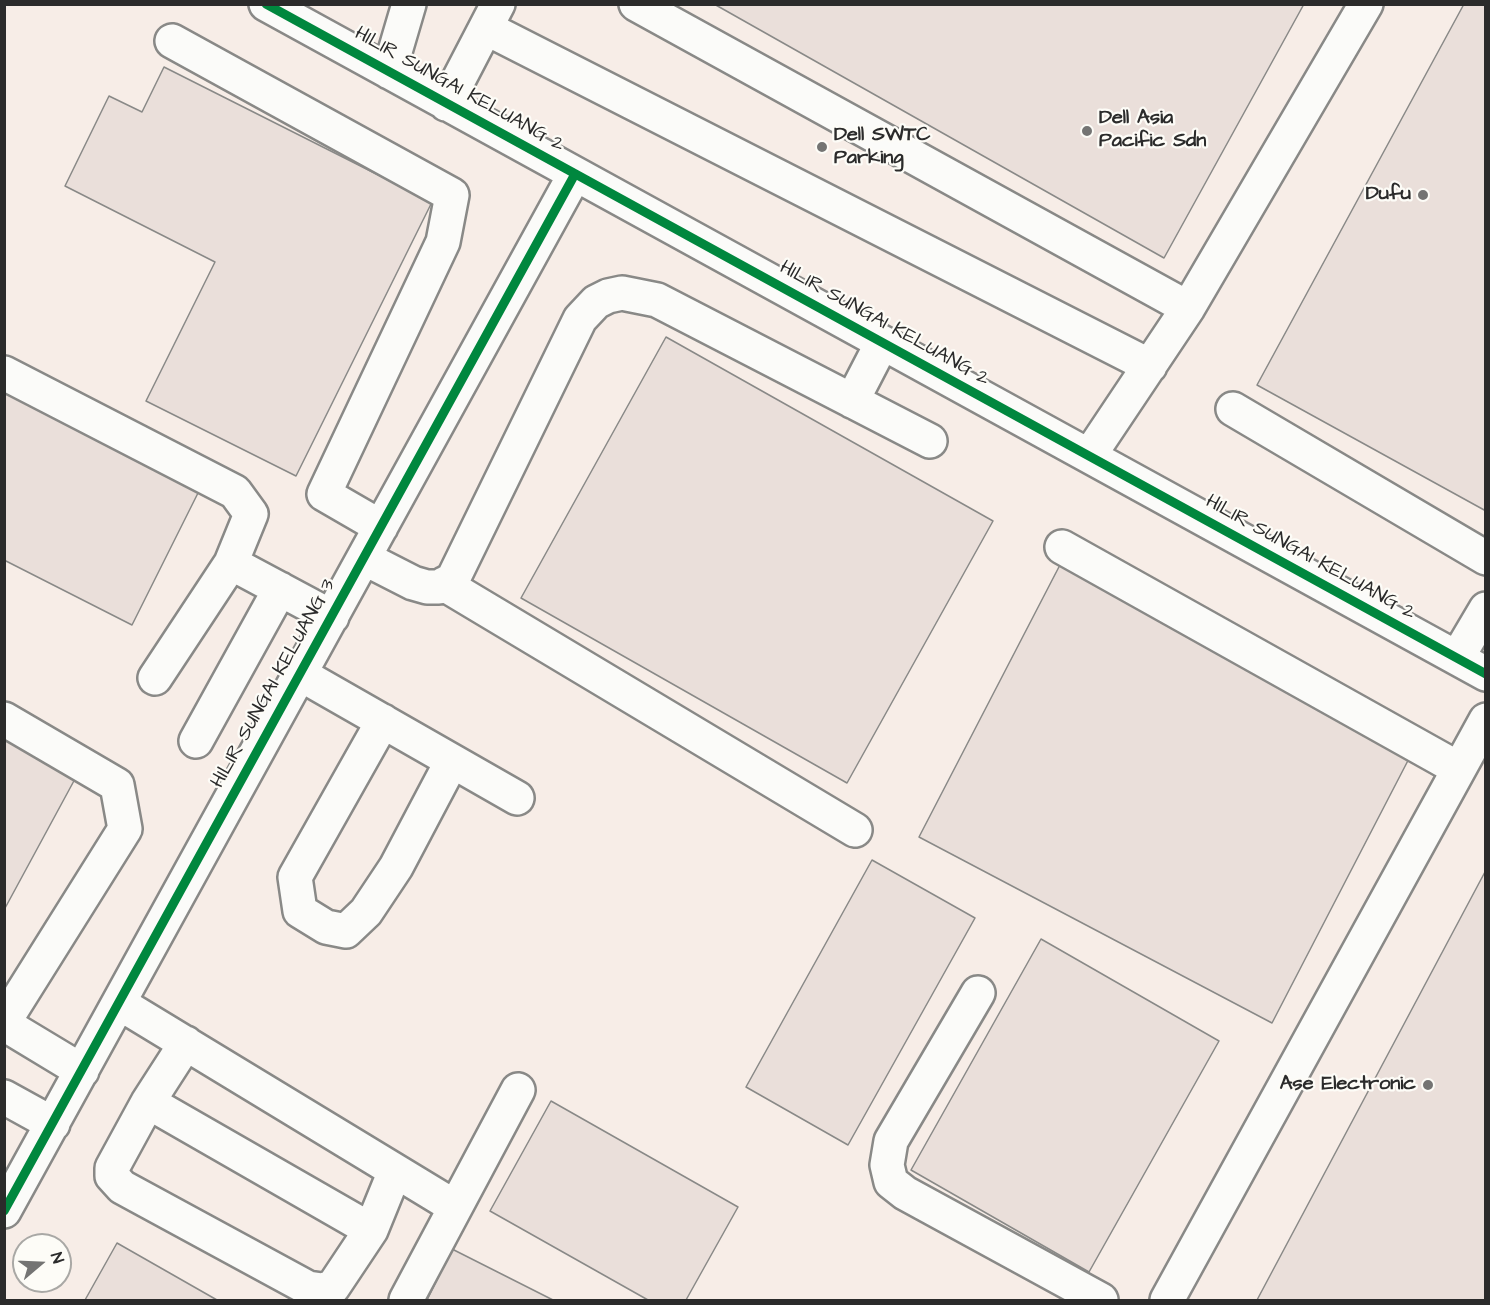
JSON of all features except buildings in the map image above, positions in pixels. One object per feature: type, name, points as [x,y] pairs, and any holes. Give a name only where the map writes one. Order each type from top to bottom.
[{"type":"street","name":"HILIR SUNGAI KELUANG 2","points":[[266,4],[1485,674]]},
{"type":"street","points":[[389,72],[409,4]]},
{"type":"street","points":[[636,4],[1188,308]]},
{"type":"street","points":[[1089,456],[1188,308],[1366,4]]},
{"type":"street","points":[[446,104],[492,16],[1150,366]]},
{"type":"street","points":[[172,41],[452,195],[443,242],[324,494],[381,527]]},
{"type":"street","name":"HILIR SUNGAI KELUANG 3","points":[[4,1211],[575,174]]},
{"type":"street","points":[[364,558],[413,583],[427,587],[444,584],[453,579],[580,319],[596,302],[622,293],[657,300],[930,441]]},
{"type":"street","points":[[852,402],[882,343]]},
{"type":"street","points":[[4,373],[235,492],[251,514],[231,563],[155,678]]},
{"type":"street","points":[[1233,409],[1485,558]]},
{"type":"street","points":[[1062,547],[1459,769]]},
{"type":"street","points":[[231,563],[332,617]]},
{"type":"street","points":[[444,584],[855,830]]},
{"type":"street","points":[[196,741],[280,589]]},
{"type":"street","points":[[1456,658],[1485,609]]},
{"type":"street","points":[[300,674],[517,798]]},
{"type":"street","points":[[4,719],[117,785],[125,829],[4,1023],[81,1071]]},
{"type":"street","points":[[1167,1300],[1485,720]]},
{"type":"street","points":[[383,721],[295,877],[300,911],[326,927],[346,931],[366,912],[396,867],[452,760]]},
{"type":"street","points":[[978,993],[891,1141],[887,1165],[891,1182],[905,1192],[1101,1300]]},
{"type":"street","points":[[119,1003],[455,1207]]},
{"type":"street","points":[[186,1044],[148,1102],[112,1167],[112,1176],[122,1187],[315,1289],[333,1287],[371,1230],[395,1171]]},
{"type":"street","points":[[406,1300],[518,1090]]},
{"type":"street","points":[[4,1097],[52,1124]]},
{"type":"street","points":[[148,1102],[371,1230]]},
{"type":"shaded area","points":[[5,5],[1485,5],[1485,1300],[5,1300]]},
{"type":"cycle path","points":[[266,4],[1486,674]]},
{"type":"cycle path","points":[[4,1211],[575,174]]},
{"type":"place","name":"Dell Asia Pacific Sdn","points":[[1087,131]]},
{"type":"place","name":"Dell SWTC Parking","points":[[822,147]]},
{"type":"place","name":"Dufu","points":[[1423,195]]},
{"type":"place","name":"Ase Electronic","points":[[1428,1085]]}]
